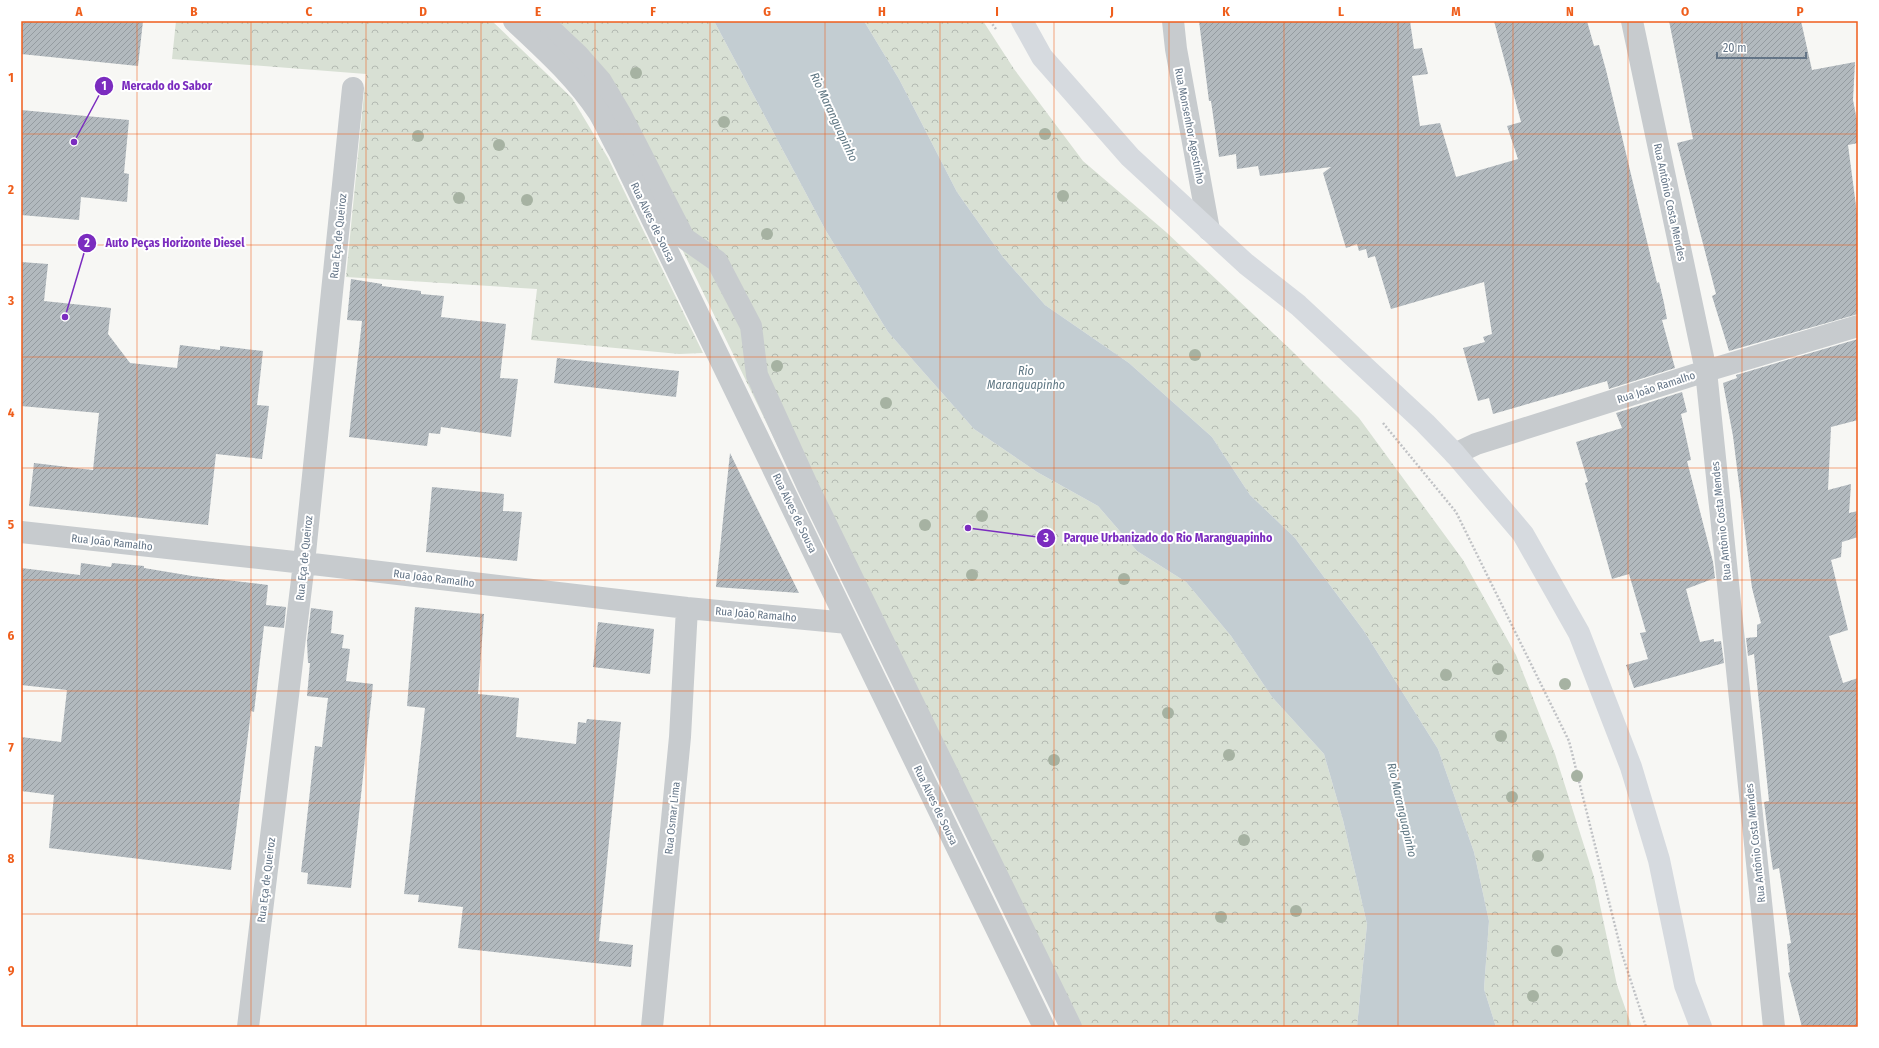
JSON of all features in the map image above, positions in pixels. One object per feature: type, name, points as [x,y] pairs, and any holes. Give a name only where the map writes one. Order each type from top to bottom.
[{"type":"main road","points":[[1022,21],[1042,57],[1124,151],[1246,264],[1304,310],[1425,423],[1455,454],[1523,534],[1579,634],[1631,767],[1660,860],[1685,985],[1701,1027]]},
{"type":"street","name":"Rua Alves de Sousa","points":[[514,21],[563,68],[599,114],[622,158],[1044,1027]]},
{"type":"street","points":[[542,21],[578,55],[600,81],[620,113],[684,238],[717,261],[751,326],[757,375],[808,487],[1071,1027]]},
{"type":"street","name":"Rua Monsenhor Agostinho","points":[[1172,21],[1210,230]]},
{"type":"street","name":"Rua Antônio Costa Mendes","points":[[1632,21],[1706,372],[1774,1027]]},
{"type":"street","name":"Rua Eça de Queiroz","points":[[248,1027],[304,563],[353,88]]},
{"type":"street","name":"Rua João Ramalho","points":[[1455,454],[1476,444],[1858,326]]},
{"type":"street","name":"Rua João Ramalho","points":[[21,532],[304,563],[687,608],[848,623]]},
{"type":"street","name":"Rua Osmar Lima","points":[[652,1027],[680,737],[687,608]]},
{"type":"path","points":[[990,21],[999,34]]},
{"type":"path","points":[[1381,420],[1456,512],[1569,741],[1622,954],[1646,1027]]},
{"type":"green space","points":[[176,21],[492,21],[572,98],[608,158],[703,353],[679,354],[531,340],[537,289],[346,277],[366,74],[172,59]]},
{"type":"green space","points":[[532,21],[714,21],[826,231],[888,332],[974,429],[1037,472],[1098,506],[1137,551],[1186,582],[1231,636],[1272,697],[1324,754],[1343,820],[1367,924],[1357,1027],[1060,1027],[630,142]]},
{"type":"green space","points":[[864,21],[983,21],[1014,69],[1083,161],[1166,232],[1291,350],[1359,418],[1463,560],[1516,655],[1555,754],[1594,877],[1617,985],[1632,1027],[1496,1027],[1484,989],[1489,921],[1474,852],[1438,749],[1364,631],[1295,538],[1250,495],[1212,437],[1129,363],[1045,305],[1003,257],[957,192],[899,79]]},
{"type":"water","name":"Rio Maranguapinho","points":[[714,21],[864,21],[899,79],[957,192],[1003,257],[1045,305],[1129,363],[1212,437],[1250,495],[1295,538],[1364,631],[1438,749],[1474,852],[1489,921],[1484,989],[1496,1027],[1357,1027],[1367,924],[1343,820],[1324,754],[1272,697],[1231,636],[1186,582],[1137,551],[1098,506],[1037,472],[974,429],[888,332],[826,231]]},
{"type":"building","points":[[21,21],[143,21],[138,66],[21,54]]},
{"type":"building","points":[[1199,21],[1410,21],[1414,49],[1422,48],[1428,74],[1412,76],[1420,126],[1440,123],[1456,177],[1518,159],[1507,126],[1521,122],[1494,21],[1587,21],[1594,46],[1599,45],[1606,70],[1657,283],[1659,282],[1664,303],[1667,319],[1662,320],[1675,368],[1609,389],[1607,381],[1493,414],[1489,398],[1478,401],[1463,348],[1485,342],[1483,337],[1492,334],[1484,282],[1391,309],[1375,256],[1368,258],[1366,249],[1359,251],[1357,244],[1346,248],[1323,173],[1331,167],[1260,176],[1258,166],[1237,169],[1236,154],[1219,157],[1211,101],[1209,101]]},
{"type":"building","points":[[1669,21],[1801,21],[1812,70],[1855,62],[1853,100],[1858,126],[1858,143],[1848,145],[1858,221],[1858,314],[1729,351],[1712,296],[1716,294],[1677,143],[1693,139]]},
{"type":"building","points":[[21,110],[129,120],[124,173],[129,174],[127,202],[81,197],[79,220],[21,215]]},
{"type":"building","points":[[21,262],[48,264],[44,301],[111,308],[108,334],[130,363],[177,368],[180,345],[220,350],[220,346],[263,351],[257,405],[269,406],[262,459],[216,454],[208,525],[29,506],[34,463],[93,470],[99,413],[21,406]]},
{"type":"building","points":[[351,279],[382,284],[382,286],[421,291],[421,294],[444,296],[441,317],[506,324],[500,378],[518,379],[511,437],[441,427],[440,434],[429,433],[427,446],[349,437],[362,321],[347,320]]},
{"type":"building","points":[[1858,339],[1858,420],[1831,427],[1828,490],[1851,484],[1849,513],[1858,511],[1858,537],[1842,542],[1841,557],[1831,560],[1848,630],[1829,636],[1843,683],[1858,678],[1858,1027],[1802,1027],[1788,973],[1790,972],[1787,944],[1791,943],[1779,868],[1773,870],[1764,802],[1769,801],[1754,654],[1748,656],[1746,638],[1757,637],[1757,625],[1761,623],[1752,588],[1733,436],[1723,383],[1737,378],[1736,375]]},
{"type":"building","points":[[557,358],[679,371],[676,397],[554,383]]},
{"type":"building","points":[[1682,392],[1687,412],[1681,414],[1691,460],[1687,461],[1713,562],[1715,578],[1686,589],[1700,642],[1714,639],[1714,642],[1721,641],[1724,663],[1634,688],[1626,665],[1648,659],[1640,633],[1646,632],[1629,574],[1612,579],[1585,483],[1588,482],[1576,442],[1622,428],[1616,413]]},
{"type":"building","points":[[730,453],[747,488],[799,593],[716,587]]},
{"type":"building","points":[[432,487],[504,494],[503,511],[522,512],[517,561],[426,552]]},
{"type":"building","points":[[81,563],[111,567],[112,563],[144,566],[144,568],[192,576],[268,585],[266,605],[286,607],[284,628],[264,626],[254,712],[251,711],[231,870],[49,848],[54,795],[21,791],[21,737],[61,742],[67,690],[21,685],[21,568],[80,575]]},
{"type":"building","points":[[415,607],[484,614],[478,694],[519,698],[516,737],[576,744],[578,722],[586,723],[587,719],[621,722],[599,941],[633,945],[631,967],[458,948],[463,907],[418,902],[419,895],[404,894],[425,708],[407,706]]},
{"type":"building","points":[[311,608],[333,611],[331,633],[344,635],[342,648],[350,649],[346,681],[373,684],[351,888],[307,884],[308,873],[301,872],[315,746],[322,747],[328,698],[307,696],[310,663],[308,663],[307,641]]},
{"type":"building","points":[[598,622],[654,629],[650,674],[593,667]]},
{"type":"place","name":"Mercado do Sabor","points":[[74,142]]},
{"type":"place","name":"Auto Peças Horizonte Diesel","points":[[65,317]]},
{"type":"place","name":"Parque Urbanizado do Rio Maranguapinho","points":[[968,528]]}]
